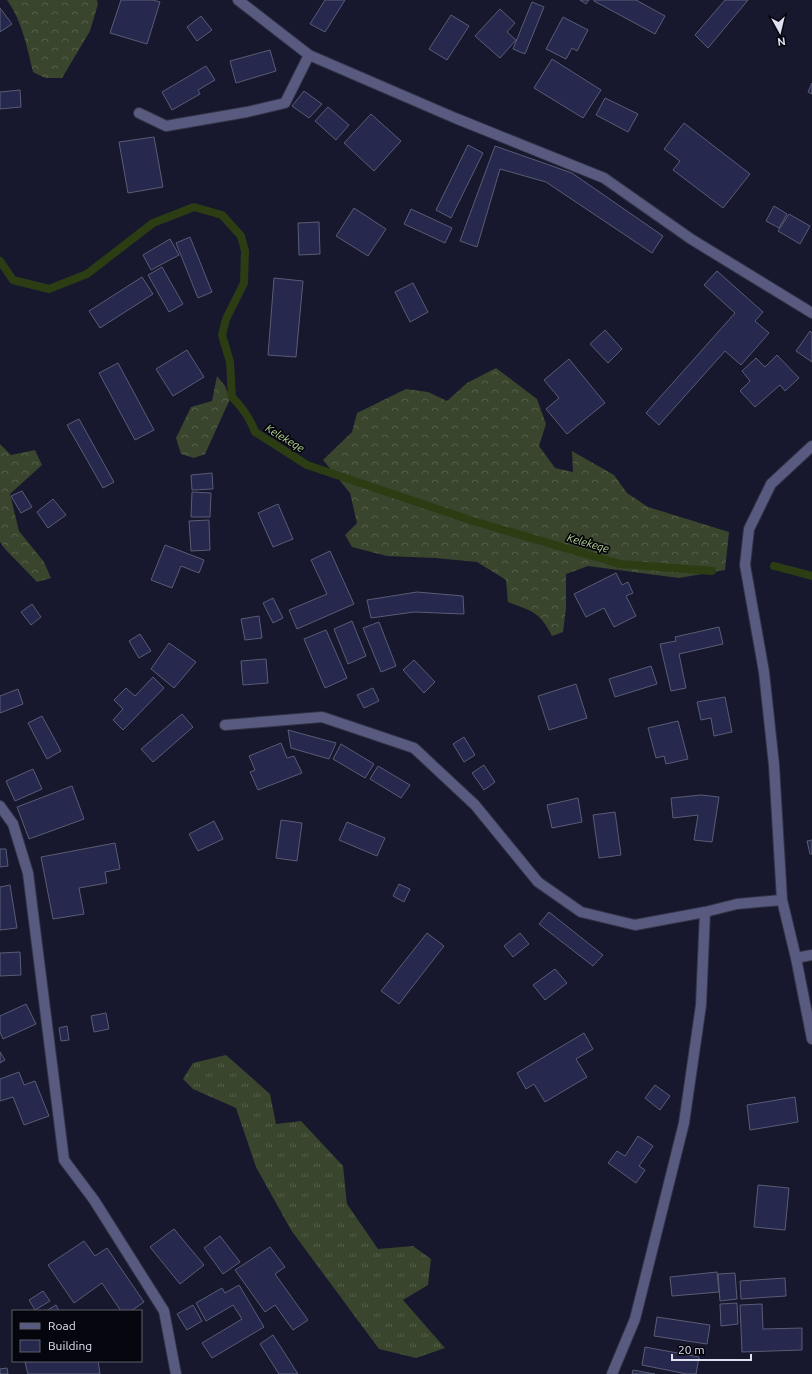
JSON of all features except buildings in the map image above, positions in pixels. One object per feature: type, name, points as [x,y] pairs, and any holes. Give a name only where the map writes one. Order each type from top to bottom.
[{"type":"street","points":[[238,0],[309,55],[456,118],[604,178],[691,240],[812,313]]},
{"type":"street","points":[[139,113],[166,126],[247,112],[285,103],[309,55]]},
{"type":"street","points":[[812,446],[771,484],[749,529],[745,565],[764,672],[774,765],[782,900],[796,958],[812,1039]]},
{"type":"street","points":[[225,725],[322,716],[414,748],[474,805],[538,882],[581,912],[635,925],[705,912],[737,904],[782,900]]},
{"type":"street","points":[[0,806],[13,824],[28,873],[64,1160],[94,1200],[164,1311],[176,1374]]},
{"type":"street","points":[[612,1374],[635,1319],[684,1123],[701,1005],[705,912]]},
{"type":"street","points":[[796,958],[812,955]]},
{"type":"green space","points":[[7,0],[97,0],[98,4],[90,31],[62,78],[45,78],[33,72],[20,25]]},
{"type":"green space","points":[[496,368],[537,399],[546,424],[539,446],[555,468],[573,472],[572,451],[614,475],[627,493],[648,507],[729,532],[725,570],[679,578],[588,566],[566,574],[566,608],[563,632],[552,636],[543,622],[534,613],[508,602],[506,580],[477,562],[387,556],[352,547],[345,535],[357,523],[350,493],[323,460],[352,432],[357,413],[406,389],[428,392],[447,401],[467,383]]},
{"type":"green space","points":[[217,376],[225,386],[230,399],[205,454],[194,458],[181,454],[176,438],[191,407],[212,401]]},
{"type":"green space","points":[[0,444],[11,455],[35,450],[42,465],[10,494],[19,531],[44,562],[51,578],[37,582],[0,542]]},
{"type":"green space","points":[[226,1055],[270,1094],[276,1124],[301,1121],[343,1166],[347,1204],[378,1249],[413,1246],[431,1259],[428,1285],[403,1300],[445,1348],[416,1358],[379,1349],[291,1230],[256,1167],[236,1108],[193,1089],[183,1079],[193,1063]]},
{"type":"waterway","name":"Kelekeqe","points":[[0,261],[13,280],[49,289],[87,274],[153,223],[194,207],[222,215],[241,236],[245,251],[244,283],[226,319],[222,335],[230,362],[232,397],[246,413],[255,432],[307,465],[473,521],[620,564],[712,571]]},
{"type":"waterway","name":"Kelekeqe","points":[[774,566],[812,576]]}]
